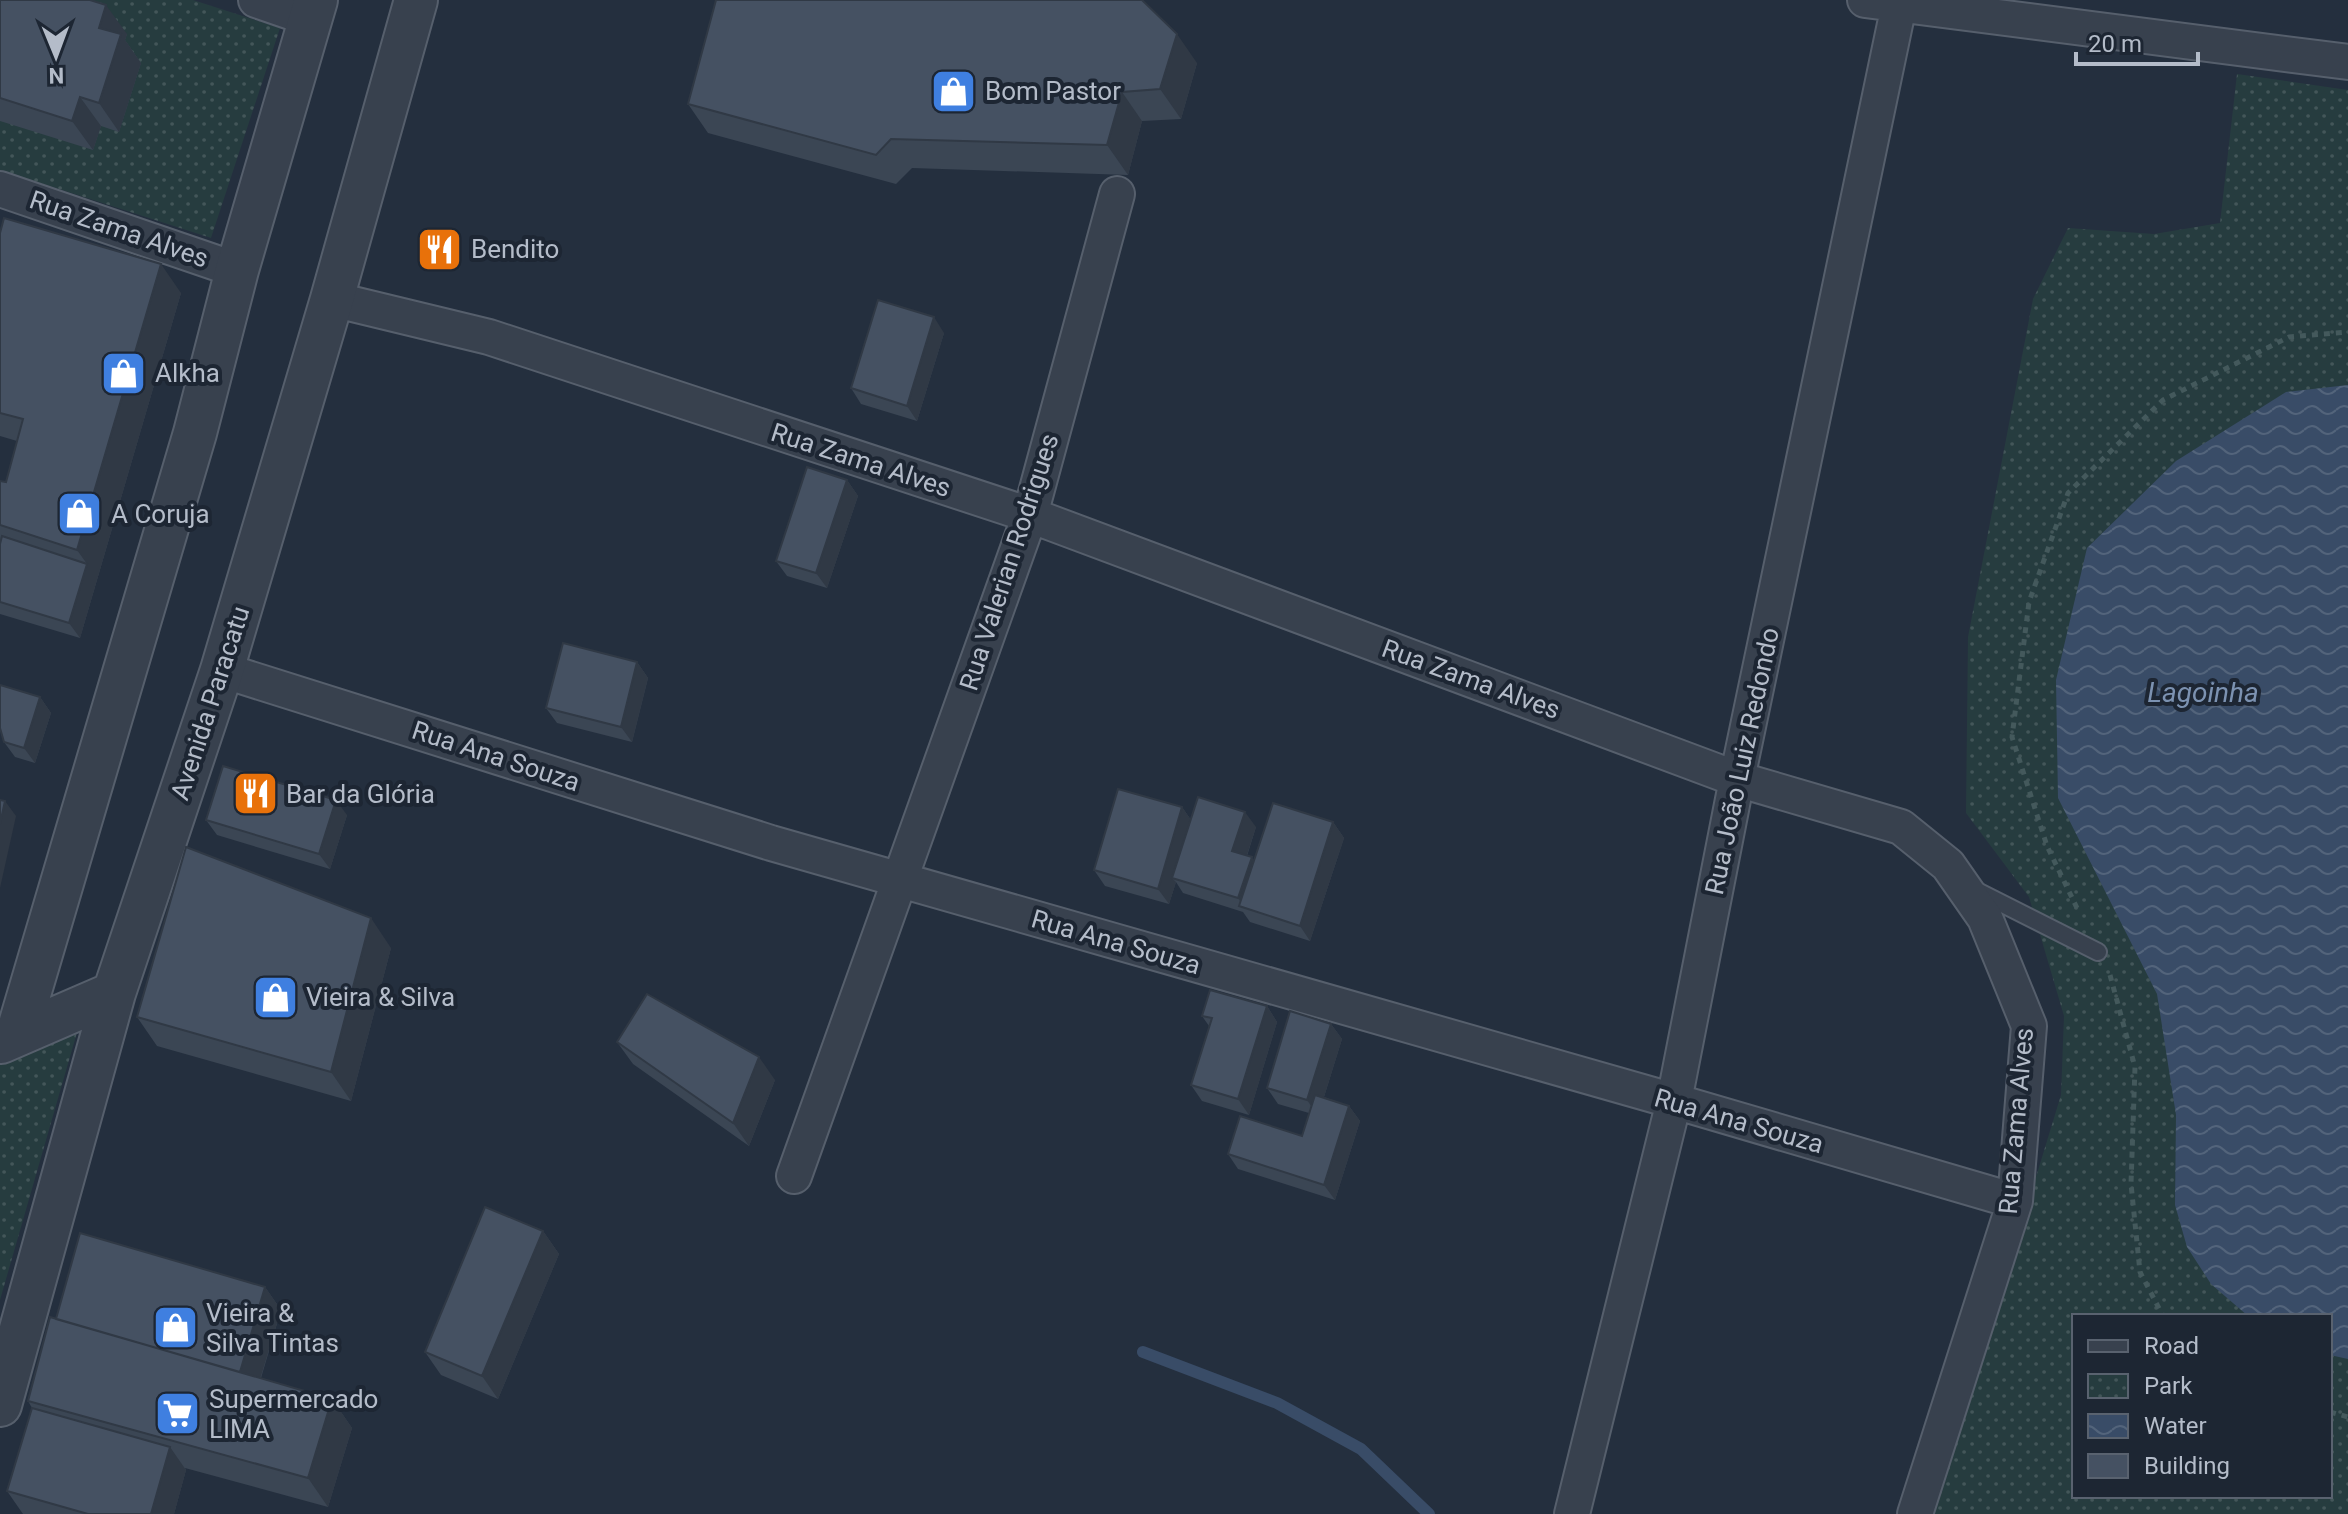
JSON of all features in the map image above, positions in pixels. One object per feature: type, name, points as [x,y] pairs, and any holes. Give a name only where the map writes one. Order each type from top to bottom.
[{"type":"street","points":[[9,1039],[195,433],[237,270],[313,10],[256,0]]},
{"type":"street","name":"Avenida Paracatu","points":[[0,1405],[114,993],[222,670],[332,299],[416,0]]},
{"type":"street","points":[[1865,0],[2348,62]]},
{"type":"street","name":"Rua João Luiz Redondo","points":[[1572,1514],[1674,1101],[1737,779],[1899,5]]},
{"type":"street","name":"Rua Zama Alves","points":[[0,189],[237,270]]},
{"type":"street","name":"Rua Valerian Rodrigues","points":[[794,1176],[1030,515],[1117,194]]},
{"type":"street","name":"Rua Zama Alves","points":[[332,299],[489,337],[1030,515],[1737,779],[1901,827],[1948,865],[1985,918],[2029,1026],[2015,1201],[1915,1514]]},
{"type":"street","name":"Rua Ana Souza","points":[[222,670],[771,843],[2015,1201]]},
{"type":"street","points":[[9,1039],[114,993]]},
{"type":"lane","points":[[1961,883],[2098,952]]},
{"type":"path","points":[[2162,1314],[2140,1272],[2131,1184],[2135,1067],[2110,975],[2047,846],[2012,737],[2029,602],[2068,493],[2163,400],[2289,337],[2348,332]]},
{"type":"green space","points":[[0,0],[193,0],[280,28],[211,238],[0,170]]},
{"type":"green space","points":[[2237,74],[2348,90],[2348,1514],[1933,1514],[2061,1095],[2064,1016],[2029,897],[1966,813],[1968,637],[2033,299],[2068,228],[2154,234],[2220,223]]},
{"type":"green space","points":[[80,1022],[0,1300],[0,1060]]},
{"type":"water","name":"Lagoinha","points":[[2348,385],[2348,1359],[2332,1355],[2332,1314],[2246,1314],[2211,1284],[2187,1247],[2175,1205],[2176,1115],[2157,994],[2058,798],[2056,680],[2087,548],[2176,461],[2286,392]]},
{"type":"building","points":[[0,0],[90,0],[106,5],[99,28],[121,34],[99,103],[80,97],[72,121],[0,98]]},
{"type":"building","name":"Bom Pastor","points":[[716,0],[1142,0],[1177,34],[1160,89],[1122,92],[1107,145],[891,139],[876,155],[688,104]]},
{"type":"building","points":[[4,218],[161,264],[77,550],[0,525],[0,481],[6,482],[23,419],[0,413],[0,233]]},
{"type":"building","points":[[878,300],[934,317],[907,406],[851,388]]},
{"type":"building","points":[[807,467],[847,480],[816,573],[776,561]]},
{"type":"building","points":[[2,536],[87,564],[69,623],[0,602]]},
{"type":"building","points":[[563,643],[637,662],[621,727],[546,708]]},
{"type":"building","points":[[0,685],[40,697],[24,748],[4,742],[0,728]]},
{"type":"building","points":[[223,766],[336,800],[319,854],[206,820]]},
{"type":"building","points":[[1118,789],[1182,807],[1158,889],[1094,870]]},
{"type":"building","points":[[1198,797],[1245,812],[1232,851],[1252,857],[1238,898],[1172,878]]},
{"type":"building","points":[[0,800],[5,801],[0,824]]},
{"type":"building","points":[[1273,803],[1333,822],[1300,926],[1239,906]]},
{"type":"building","name":"Vieira & Silva","points":[[186,847],[371,918],[331,1072],[137,1017]]},
{"type":"building","points":[[1210,990],[1267,1006],[1238,1099],[1191,1085],[1212,1018],[1202,1016]]},
{"type":"building","points":[[647,994],[759,1057],[733,1123],[617,1042]]},
{"type":"building","points":[[1290,1011],[1331,1024],[1307,1100],[1267,1088]]},
{"type":"building","points":[[1315,1095],[1349,1106],[1324,1185],[1228,1154],[1240,1116],[1302,1136]]},
{"type":"building","points":[[485,1207],[543,1231],[482,1376],[425,1352]]},
{"type":"building","name":"Vieira & Silva Tintas","points":[[80,1233],[265,1287],[240,1372],[56,1319]]},
{"type":"building","name":"Supermercado LIMA","points":[[50,1317],[332,1399],[308,1478],[28,1401]]},
{"type":"building","points":[[32,1408],[170,1447],[151,1514],[88,1514],[7,1491]]},
{"type":"waterway","points":[[1143,1352],[1277,1403],[1361,1449],[1429,1514]]},
{"type":"place","name":"Bom Pastor","points":[[954,91]]},
{"type":"place","name":"Bendito","points":[[440,249]]},
{"type":"place","name":"Alkha","points":[[124,373]]},
{"type":"place","name":"A Coruja","points":[[80,514]]},
{"type":"place","name":"Bar da Glória","points":[[255,794]]},
{"type":"place","name":"Vieira & Silva","points":[[275,997]]},
{"type":"place","name":"Vieira & Silva Tintas","points":[[175,1328]]},
{"type":"place","name":"Supermercado LIMA","points":[[178,1414]]}]
